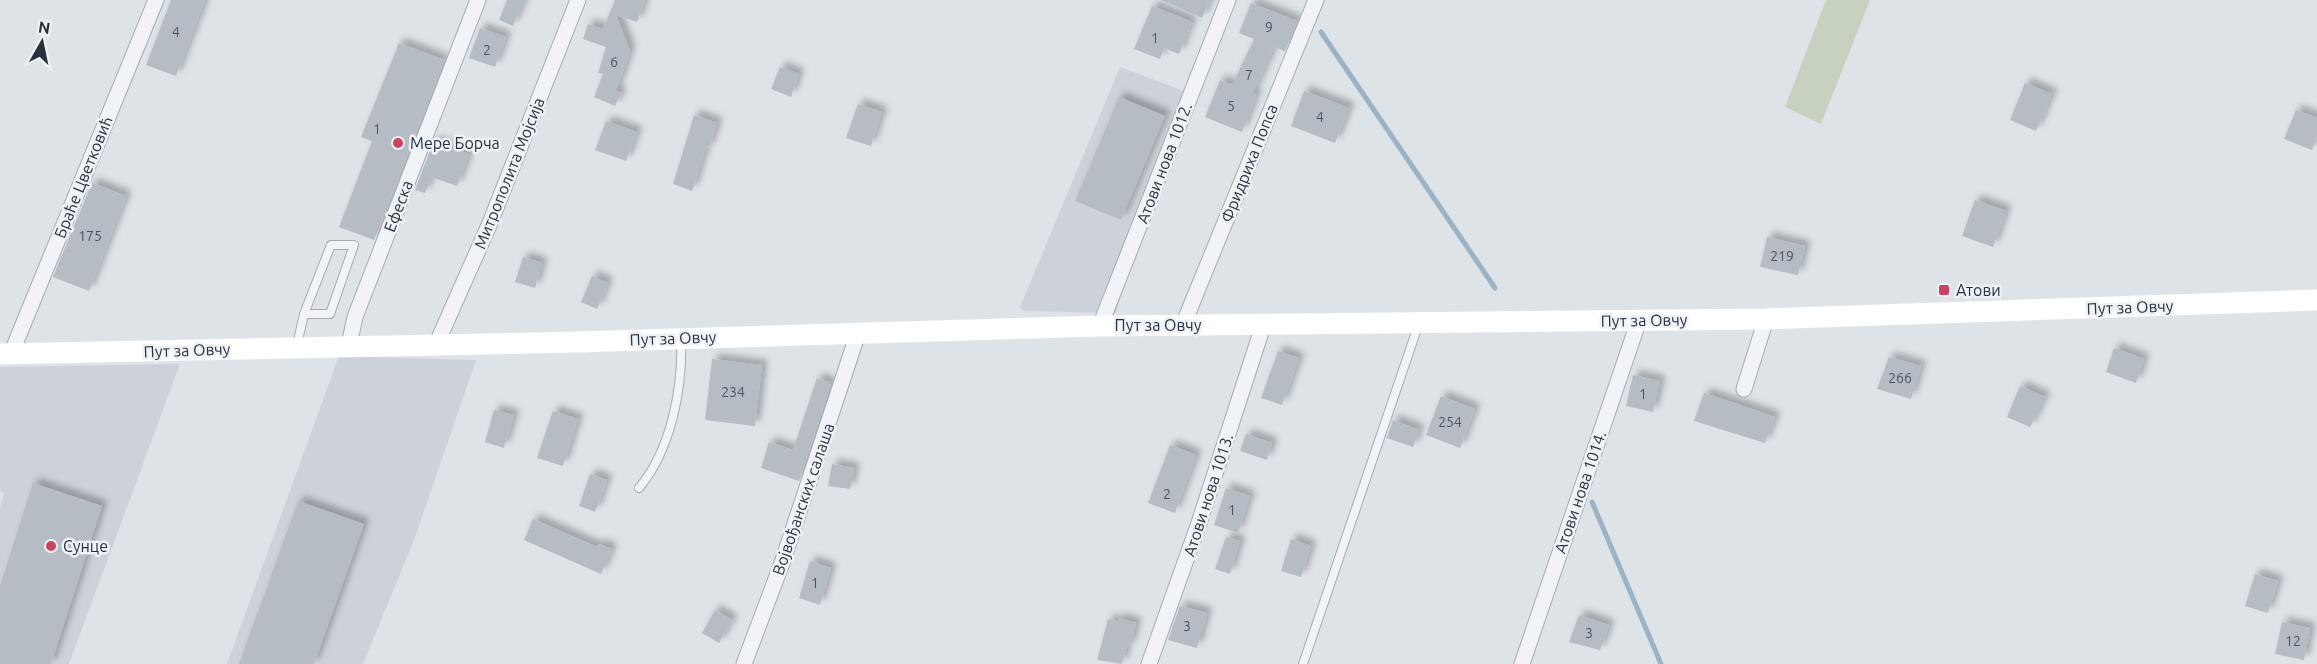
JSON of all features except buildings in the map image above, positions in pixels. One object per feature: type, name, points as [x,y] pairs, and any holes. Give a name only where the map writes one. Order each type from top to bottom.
[{"type":"street","name":"Браће Цветковић","points":[[5,354],[156,0]]},
{"type":"street","name":"Ефеска","points":[[348,345],[355,317],[477,0]]},
{"type":"street","name":"Митрополита Мојсија","points":[[436,345],[490,223],[578,0]]},
{"type":"street","name":"Атови нова 1012.","points":[[1100,326],[1228,0]]},
{"type":"street","name":"Фридриха Попса","points":[[1183,325],[1316,0]]},
{"type":"street","name":"Пут за Овчу","points":[[5,354],[348,345],[436,345],[1100,326],[1766,319],[2317,300]]},
{"type":"street","points":[[1744,389],[1766,319]]},
{"type":"street","name":"Атови нова 1014.","points":[[1522,664],[1639,320]]},
{"type":"street","name":"Атови нова 1013.","points":[[1149,664],[1199,523],[1263,326]]},
{"type":"street","name":"Војвођанских салаша","points":[[744,664],[782,562],[858,333]]},
{"type":"lane","points":[[296,347],[304,314],[331,244],[354,245],[330,314],[304,314]]},
{"type":"lane","points":[[1303,664],[1420,322]]},
{"type":"lane","points":[[639,488],[652,472],[673,414],[680,387],[681,338]]},
{"type":"shaded area","points":[[1120,67],[1184,91],[1116,313],[1023,311],[1020,307]]},
{"type":"shaded area","points":[[339,356],[476,360],[414,540],[363,664],[227,664]]},
{"type":"shaded area","points":[[180,364],[69,664],[0,664],[0,507],[4,493],[0,491],[0,367]]},
{"type":"green space","points":[[1826,0],[1870,0],[1821,124],[1785,107]]},
{"type":"waterway","points":[[1321,32],[1495,288]]},
{"type":"waterway","points":[[1592,502],[1661,664]]},
{"type":"place","name":"Мере Борча","points":[[398,143]]},
{"type":"place","name":"Атови","points":[[1944,290]]},
{"type":"place","name":"Сунце","points":[[51,546]]}]
